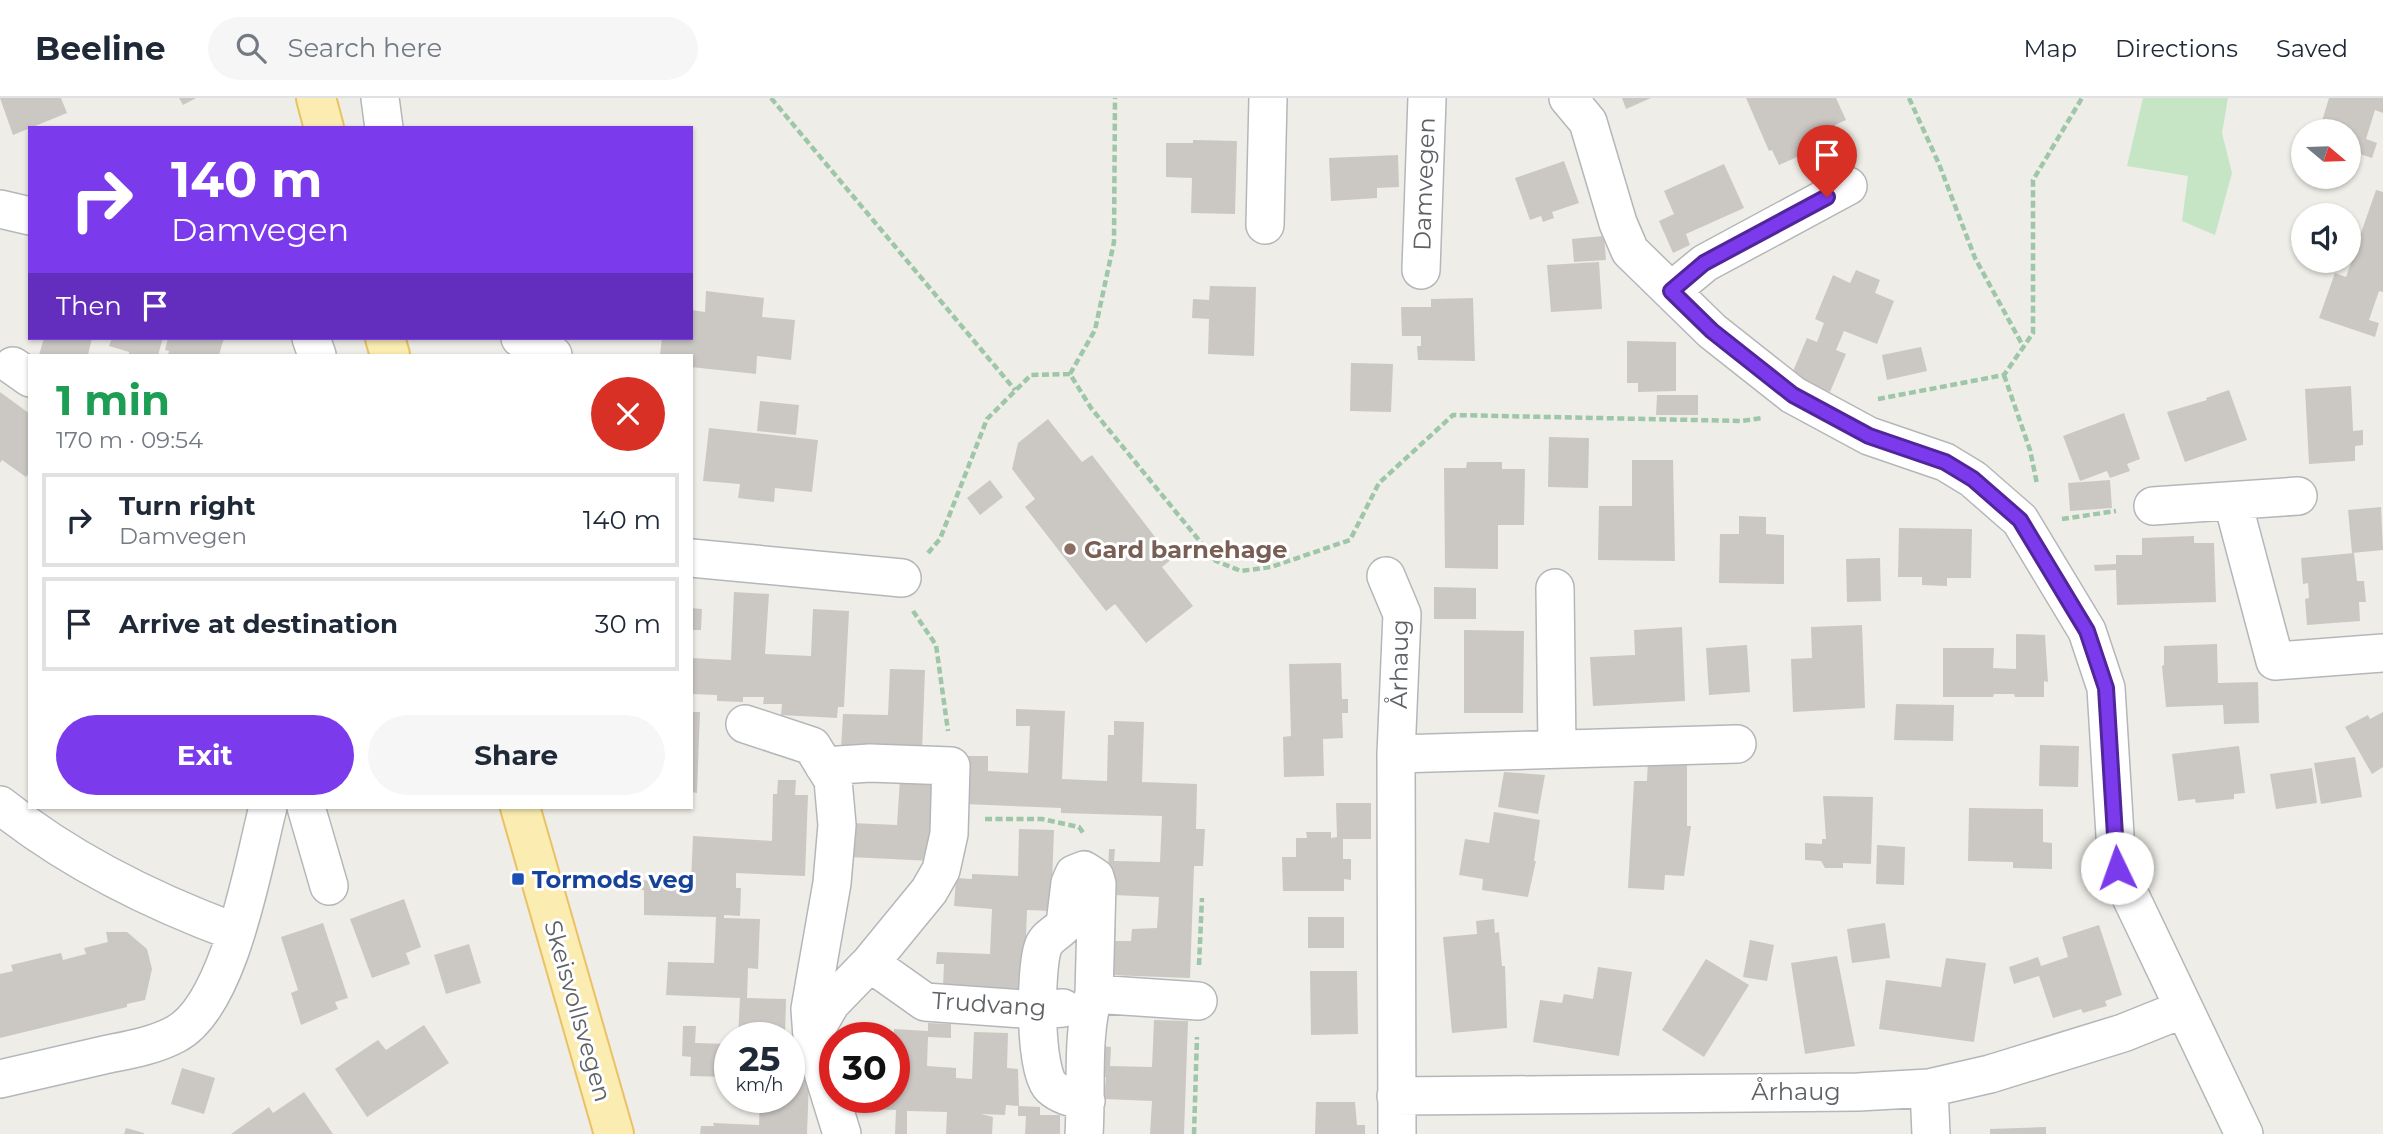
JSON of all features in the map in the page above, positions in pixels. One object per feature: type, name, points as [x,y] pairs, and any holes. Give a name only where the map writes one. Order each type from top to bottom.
[{"type":"main road","points":[[316,98],[323,126]]},
{"type":"main road","name":"Skeisvollsvegen","points":[[521,809],[614,1134]]},
{"type":"street","points":[[380,98],[384,126]]},
{"type":"street","points":[[1265,225],[1268,98]]},
{"type":"street","name":"Damvegen","points":[[1421,270],[1427,98]]},
{"type":"street","points":[[1567,98],[1587,122],[1618,223],[1630,251],[1732,347],[1793,395],[1819,411],[1869,436],[1945,462],[2032,519],[2087,631],[2106,688],[2117,868],[2244,1134]]},
{"type":"street","points":[[1671,291],[1704,263],[1848,186]]},
{"type":"street","points":[[0,209],[28,216]]},
{"type":"street","points":[[524,340],[551,354]]},
{"type":"street","points":[[2153,506],[2233,503],[2298,496]]},
{"type":"street","points":[[2233,503],[2275,661],[2383,653]]},
{"type":"street","points":[[693,558],[902,578]]},
{"type":"street","name":"Århaug","points":[[1386,576],[1402,614],[1396,754],[1397,1134]]},
{"type":"street","points":[[1555,588],[1557,749]]},
{"type":"street","points":[[745,724],[813,746],[833,780],[837,825],[832,883],[810,1009],[812,1037],[842,1134]]},
{"type":"street","points":[[1396,754],[1737,744]]},
{"type":"street","points":[[812,1037],[831,1003],[870,963],[929,891],[946,855],[949,819],[951,766],[870,763],[824,766]]},
{"type":"street","points":[[0,806],[71,854],[148,897],[235,932]]},
{"type":"street","points":[[0,1079],[149,1045],[177,1034],[200,1016],[215,993],[235,932],[267,809]]},
{"type":"street","points":[[307,809],[329,886]]},
{"type":"street","points":[[1084,870],[1095,877],[1097,884],[1085,1117],[1066,1097],[1049,1086],[1040,1065],[1038,1010],[1041,950],[1046,940],[1065,924],[1070,883],[1074,874],[1084,870]]},
{"type":"street","name":"Trudvang","points":[[870,963],[925,1002],[1038,1010],[1092,1002],[1198,1001]]},
{"type":"street","name":"Århaug","points":[[1396,1096],[1858,1092],[1930,1088],[1990,1074],[2123,1033],[2183,1009]]},
{"type":"street","points":[[1930,1088],[1931,1134]]},
{"type":"path","points":[[771,98],[1015,390]]},
{"type":"path","points":[[1070,374],[1095,330],[1114,242],[1115,98]]},
{"type":"path","points":[[1909,98],[1939,164],[1975,258],[2024,346]]},
{"type":"path","points":[[1070,374],[1091,408],[1216,561],[1241,571],[1271,568],[1350,540],[1379,483],[1453,415],[1742,421],[1819,411],[2004,375],[2033,332],[2033,180],[2082,98]]},
{"type":"path","points":[[951,766],[936,645],[912,611],[902,578],[940,539],[987,419],[1031,375],[1070,374]]},
{"type":"path","points":[[2004,375],[2030,450],[2032,519],[2153,506]]},
{"type":"path","points":[[949,819],[1042,819],[1079,827],[1086,840],[1084,870]]},
{"type":"path","points":[[1194,1134],[1202,898]]},
{"type":"green space","points":[[2143,98],[2228,98],[2222,133],[2232,173],[2215,235],[2182,221],[2188,176],[2127,166]]},
{"type":"building","points":[[0,98],[61,98],[67,113],[35,126],[28,126],[28,129],[13,135]]},
{"type":"building","points":[[179,98],[196,98],[183,105]]},
{"type":"building","points":[[1622,98],[1651,98],[1626,109]]},
{"type":"building","points":[[1746,98],[1836,98],[1846,120],[1835,125],[1840,137],[1813,150],[1809,141],[1802,144],[1806,153],[1779,165],[1772,150],[1769,151]]},
{"type":"building","points":[[2329,98],[2383,98],[2383,113],[2375,110],[2366,139],[2377,143],[2372,158],[2361,154],[2361,119],[2323,119]]},
{"type":"building","points":[[1193,140],[1237,141],[1235,214],[1191,213],[1192,178],[1166,177],[1166,143],[1193,143]]},
{"type":"building","points":[[1398,155],[1399,187],[1377,188],[1377,198],[1331,201],[1329,158]]},
{"type":"building","points":[[1564,161],[1579,203],[1552,212],[1554,218],[1543,222],[1541,216],[1530,220],[1515,178]]},
{"type":"building","points":[[1724,164],[1744,208],[1686,234],[1690,245],[1673,253],[1659,221],[1674,214],[1664,191]]},
{"type":"building","points":[[2376,190],[2383,192],[2383,292],[2379,291],[2369,320],[2379,323],[2375,337],[2319,318],[2335,273],[2346,277],[2347,273],[2361,273],[2361,233]]},
{"type":"building","points":[[1604,236],[1606,260],[1574,262],[1572,239]]},
{"type":"building","points":[[1599,262],[1602,309],[1551,312],[1547,265]]},
{"type":"building","points":[[1856,270],[1880,280],[1875,293],[1894,301],[1877,344],[1844,331],[1836,350],[1846,354],[1830,392],[1791,376],[1807,338],[1817,342],[1824,323],[1815,319],[1833,275],[1850,283]]},
{"type":"building","points":[[1210,286],[1256,287],[1254,356],[1208,354],[1209,319],[1192,318],[1193,299],[1209,300]]},
{"type":"building","points":[[706,291],[764,298],[762,317],[795,320],[791,360],[757,356],[756,374],[693,367],[693,354],[660,354],[662,340],[693,340],[693,310],[705,312]]},
{"type":"building","points":[[1473,298],[1475,361],[1418,360],[1417,346],[1421,346],[1421,336],[1402,336],[1401,307],[1431,307],[1431,299]]},
{"type":"building","points":[[43,340],[92,340],[88,354],[39,354]]},
{"type":"building","points":[[111,340],[162,340],[158,354],[129,354],[109,346]]},
{"type":"building","points":[[168,340],[223,340],[219,354],[168,354],[169,351],[165,350]]},
{"type":"building","points":[[1627,341],[1676,342],[1676,391],[1638,392],[1638,383],[1627,383]]},
{"type":"building","points":[[1921,347],[1927,371],[1887,380],[1882,355]]},
{"type":"building","points":[[1351,363],[1393,364],[1391,412],[1350,411]]},
{"type":"building","points":[[2351,386],[2353,431],[2363,430],[2363,445],[2355,446],[2355,461],[2309,464],[2305,389]]},
{"type":"building","points":[[2229,390],[2247,440],[2185,462],[2167,412]]},
{"type":"building","points":[[0,392],[28,413],[28,474],[26,477],[2,460],[0,463]]},
{"type":"building","points":[[1657,395],[1698,395],[1698,415],[1656,415]]},
{"type":"building","points":[[760,401],[799,405],[796,435],[757,431]]},
{"type":"building","points":[[2124,413],[2140,459],[2127,464],[2130,471],[2110,478],[2107,471],[2080,481],[2063,436]]},
{"type":"building","points":[[1048,419],[1082,462],[1092,455],[1172,559],[1162,567],[1193,606],[1146,643],[1115,604],[1106,611],[1025,507],[1035,499],[1012,469],[1018,443]]},
{"type":"building","points":[[709,428],[818,440],[812,492],[775,488],[774,502],[738,498],[740,484],[703,481]]},
{"type":"building","points":[[1549,437],[1589,438],[1588,488],[1548,487]]},
{"type":"building","points":[[1632,460],[1673,460],[1675,561],[1598,560],[1599,506],[1632,506]]},
{"type":"building","points":[[1467,462],[1502,462],[1502,469],[1525,469],[1524,525],[1498,525],[1498,569],[1445,568],[1444,468],[1466,468]]},
{"type":"building","points":[[990,480],[1003,497],[980,515],[967,498]]},
{"type":"building","points":[[2110,480],[2112,508],[2070,511],[2068,483]]},
{"type":"building","points":[[2381,507],[2383,550],[2352,553],[2348,510]]},
{"type":"building","points":[[1739,516],[1766,517],[1766,534],[1784,535],[1784,584],[1719,583],[1720,534],[1739,534]]},
{"type":"building","points":[[1899,528],[1972,529],[1971,578],[1947,578],[1947,586],[1922,585],[1922,577],[1898,577]]},
{"type":"building","points":[[2194,536],[2194,543],[2214,543],[2216,602],[2117,605],[2116,570],[2095,571],[2094,565],[2116,564],[2116,555],[2142,555],[2142,538]]},
{"type":"building","points":[[2354,553],[2357,581],[2364,581],[2366,602],[2359,602],[2360,621],[2307,625],[2305,599],[2309,598],[2308,583],[2303,584],[2301,558]]},
{"type":"building","points":[[1880,558],[1881,601],[1847,602],[1846,559]]},
{"type":"building","points":[[1434,587],[1476,588],[1476,619],[1434,619]]},
{"type":"building","points":[[734,592],[769,594],[765,654],[811,656],[813,609],[849,611],[844,707],[838,707],[837,718],[781,715],[782,704],[763,704],[764,697],[743,697],[743,702],[717,701],[717,695],[693,694],[693,658],[731,660]]},
{"type":"building","points":[[693,608],[702,609],[701,630],[693,630]]},
{"type":"building","points":[[1862,625],[1865,708],[1793,712],[1791,659],[1812,658],[1811,627]]},
{"type":"building","points":[[1682,627],[1685,701],[1593,706],[1590,657],[1635,655],[1634,630]]},
{"type":"building","points":[[1464,630],[1524,631],[1523,713],[1464,713]]},
{"type":"building","points":[[2016,634],[2045,635],[2048,682],[2044,681],[2044,697],[1994,694],[1993,697],[1943,697],[1943,648],[1994,648],[1993,668],[2016,669]]},
{"type":"building","points":[[2217,644],[2218,683],[2258,682],[2259,723],[2224,724],[2223,705],[2166,707],[2162,666],[2164,646]]},
{"type":"building","points":[[1747,645],[1750,692],[1709,695],[1706,648]]},
{"type":"building","points":[[1341,663],[1342,699],[1348,699],[1348,713],[1342,713],[1343,738],[1323,739],[1324,776],[1284,777],[1283,737],[1291,736],[1289,664]]},
{"type":"building","points":[[890,669],[925,670],[922,751],[841,748],[843,714],[888,715]]},
{"type":"building","points":[[1896,704],[1954,705],[1953,741],[1894,740]]},
{"type":"building","points":[[1016,709],[1065,711],[1062,779],[1107,781],[1108,735],[1114,735],[1114,721],[1144,722],[1142,782],[1197,784],[1196,829],[1205,829],[1203,866],[1194,866],[1190,978],[1109,975],[1106,927],[1116,928],[1115,941],[1131,941],[1132,929],[1157,928],[1159,897],[1113,895],[1114,871],[1108,871],[1109,849],[1115,849],[1114,861],[1160,862],[1162,816],[1061,813],[1061,808],[964,804],[966,756],[988,756],[988,771],[1028,773],[1030,726],[1016,726]]},
{"type":"building","points":[[693,712],[700,712],[697,793],[693,792]]},
{"type":"building","points":[[2383,712],[2383,767],[2372,774],[2345,727],[2368,715],[2370,719]]},
{"type":"building","points":[[2040,745],[2079,746],[2078,787],[2039,786]]},
{"type":"building","points":[[2239,746],[2245,793],[2234,794],[2234,799],[2196,803],[2195,799],[2178,801],[2172,754]]},
{"type":"building","points":[[2355,757],[2362,797],[2321,804],[2314,763]]},
{"type":"building","points":[[1687,758],[1687,826],[1691,826],[1684,876],[1665,875],[1664,890],[1628,888],[1634,781],[1647,781],[1648,759]]},
{"type":"building","points":[[2312,768],[2317,803],[2276,809],[2270,774]]},
{"type":"building","points":[[1504,772],[1545,775],[1538,814],[1498,807]]},
{"type":"building","points":[[900,778],[935,780],[932,861],[850,857],[852,823],[897,825]]},
{"type":"building","points":[[778,780],[796,780],[795,795],[808,795],[805,876],[736,873],[736,888],[741,888],[740,916],[724,915],[724,918],[760,919],[758,969],[748,968],[747,998],[786,999],[785,1022],[739,1022],[740,998],[666,995],[668,962],[714,963],[716,917],[644,915],[644,890],[634,890],[635,880],[691,882],[693,836],[772,841],[773,794],[777,794]]},
{"type":"building","points":[[1823,796],[1873,797],[1871,864],[1843,863],[1843,868],[1825,868],[1821,861],[1805,860],[1805,843],[1822,844],[1822,839],[1826,839]]},
{"type":"building","points":[[1336,803],[1371,803],[1371,839],[1343,839],[1343,859],[1351,859],[1351,880],[1344,879],[1344,891],[1283,891],[1282,857],[1296,857],[1296,838],[1307,838],[1306,832],[1331,832],[1331,838],[1337,837]]},
{"type":"building","points":[[1969,808],[2043,809],[2043,842],[2052,843],[2052,869],[2013,868],[2013,862],[1968,861]]},
{"type":"building","points":[[1494,812],[1540,820],[1536,861],[1528,897],[1482,890],[1483,879],[1459,875],[1465,839],[1489,843]]},
{"type":"building","points":[[1019,829],[1054,830],[1051,911],[1027,910],[1024,990],[943,987],[944,964],[936,964],[937,952],[990,954],[992,909],[954,906],[956,878],[972,879],[972,874],[1018,876]]},
{"type":"building","points":[[1877,845],[1905,847],[1904,885],[1876,884]]},
{"type":"building","points":[[404,899],[421,947],[406,953],[410,964],[372,978],[350,919]]},
{"type":"building","points":[[1308,917],[1344,917],[1344,948],[1308,948]]},
{"type":"building","points":[[1494,919],[1495,933],[1499,932],[1502,966],[1505,966],[1507,1028],[1452,1033],[1443,937],[1477,934],[1476,921]]},
{"type":"building","points":[[323,923],[348,998],[335,1002],[338,1009],[301,1025],[291,993],[298,990],[281,937]]},
{"type":"building","points":[[1885,923],[1890,958],[1852,963],[1847,929]]},
{"type":"building","points":[[2099,925],[2122,995],[2105,1001],[2107,1006],[2083,1013],[2081,1009],[2053,1018],[2039,976],[2014,984],[2009,967],[2038,957],[2041,966],[2068,957],[2062,937]]},
{"type":"building","points":[[106,932],[127,932],[147,949],[152,969],[145,1000],[127,1004],[127,1007],[0,1038],[0,974],[13,971],[11,965],[61,953],[63,960],[86,954],[84,948],[108,942]]},
{"type":"building","points":[[1750,940],[1774,945],[1767,981],[1743,977]]},
{"type":"building","points":[[469,944],[481,983],[446,994],[434,955]]},
{"type":"building","points":[[1837,956],[1855,1046],[1805,1054],[1791,963]]},
{"type":"building","points":[[1946,958],[1986,963],[1974,1042],[1879,1029],[1886,980],[1941,987]]},
{"type":"building","points":[[1706,959],[1749,985],[1704,1057],[1662,1030]]},
{"type":"building","points":[[1598,967],[1632,972],[1619,1056],[1533,1042],[1540,1000],[1562,1003],[1564,994],[1593,999]]},
{"type":"building","points":[[1310,971],[1357,971],[1358,1034],[1311,1035]]},
{"type":"building","points":[[1154,1020],[1188,1021],[1184,1134],[1150,1134],[1152,1101],[1104,1099],[1106,1077],[1100,1077],[1102,1046],[1111,1047],[1110,1066],[1152,1067]]},
{"type":"building","points":[[928,1023],[951,1024],[951,1038],[928,1037],[927,1066],[956,1068],[956,1078],[972,1079],[974,1032],[1008,1033],[1007,1068],[1018,1069],[1019,1106],[1006,1105],[1005,1115],[981,1114],[993,1117],[992,1134],[946,1134],[947,1112],[910,1111],[910,1030],[928,1031]]},
{"type":"building","points":[[424,1025],[449,1063],[367,1117],[335,1069],[378,1040],[386,1050]]},
{"type":"building","points":[[683,1026],[696,1026],[695,1043],[714,1044],[714,1077],[690,1076],[691,1057],[682,1056]]},
{"type":"building","points":[[182,1068],[215,1078],[204,1114],[171,1104]]},
{"type":"building","points":[[805,1080],[809,1080],[807,1134],[700,1134],[701,1126],[714,1126],[713,1123],[759,1125],[759,1113],[805,1113]]},
{"type":"building","points":[[304,1092],[333,1134],[231,1134],[269,1107],[273,1113]]},
{"type":"building","points":[[1316,1102],[1355,1102],[1357,1125],[1365,1125],[1365,1134],[1315,1134]]},
{"type":"building","points":[[1018,1106],[1040,1107],[1040,1115],[1060,1115],[1060,1134],[1025,1134],[1026,1116],[1018,1116]]},
{"type":"building","points":[[896,1113],[907,1113],[907,1134],[895,1134]]},
{"type":"building","points":[[2046,1127],[2046,1134],[1990,1134],[1990,1129]]},
{"type":"building","points":[[126,1128],[144,1133],[144,1134],[124,1134]]},
{"type":"place","name":"Gard barnehage","points":[[1070,549]]},
{"type":"place","name":"Tormods veg","points":[[518,879]]},
{"type":"route","points":[[1827,197],[1704,263],[1671,291],[1712,331],[1793,395],[1869,436],[1945,462],[1973,479],[2020,520],[2087,631],[2106,688],[2117,868]]}]
